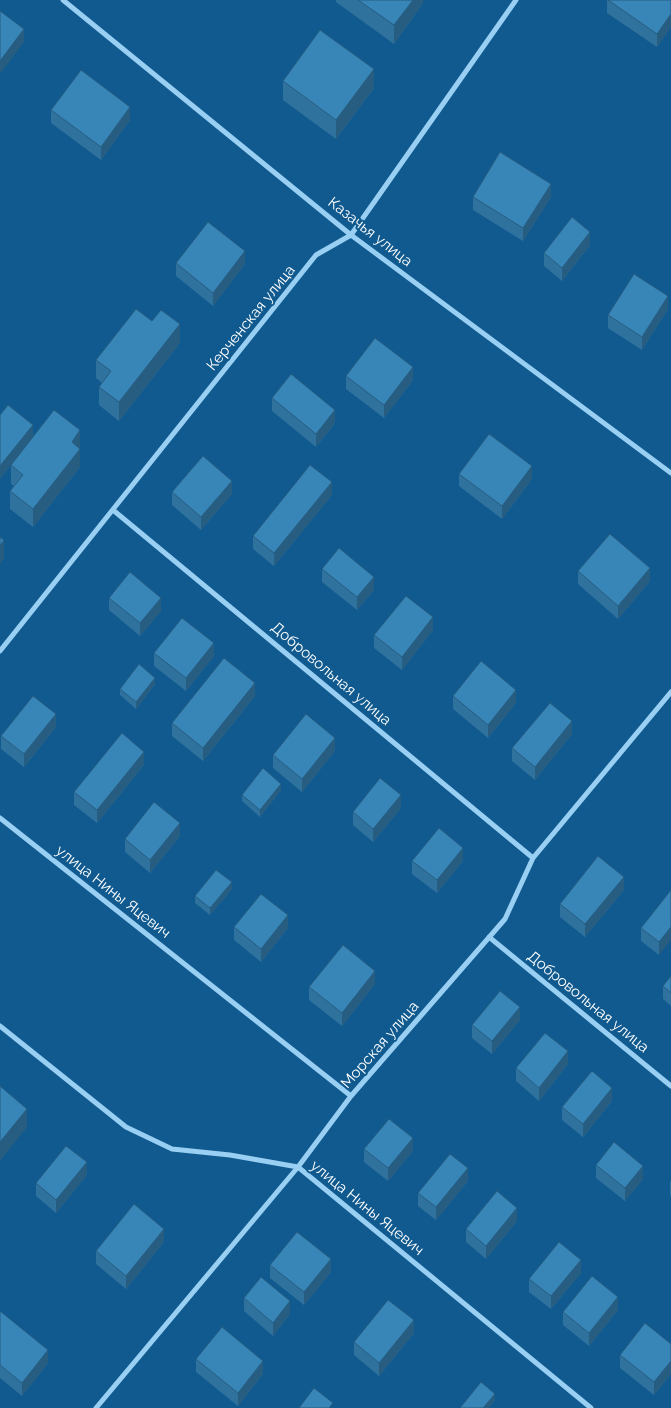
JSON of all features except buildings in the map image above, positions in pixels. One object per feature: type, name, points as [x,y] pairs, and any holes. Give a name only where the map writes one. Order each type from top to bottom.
[{"type":"street","name":"Казачья улица","points":[[63,0],[70,2],[351,235],[671,473]]},
{"type":"street","name":"Керченская улица","points":[[0,651],[316,255],[351,235],[516,0]]},
{"type":"street","name":"Добровольная улица","points":[[113,510],[533,858]]},
{"type":"street","name":"Морская улица","points":[[96,1408],[298,1167],[351,1096],[505,919],[533,858],[671,692]]},
{"type":"street","name":"улица Нины Яцевич","points":[[0,818],[351,1096]]},
{"type":"street","name":"Добровольная улица","points":[[489,938],[671,1086]]},
{"type":"street","name":"улица Нины Яцевич","points":[[0,1026],[126,1127],[172,1149],[230,1155],[298,1167],[591,1408]]}]
